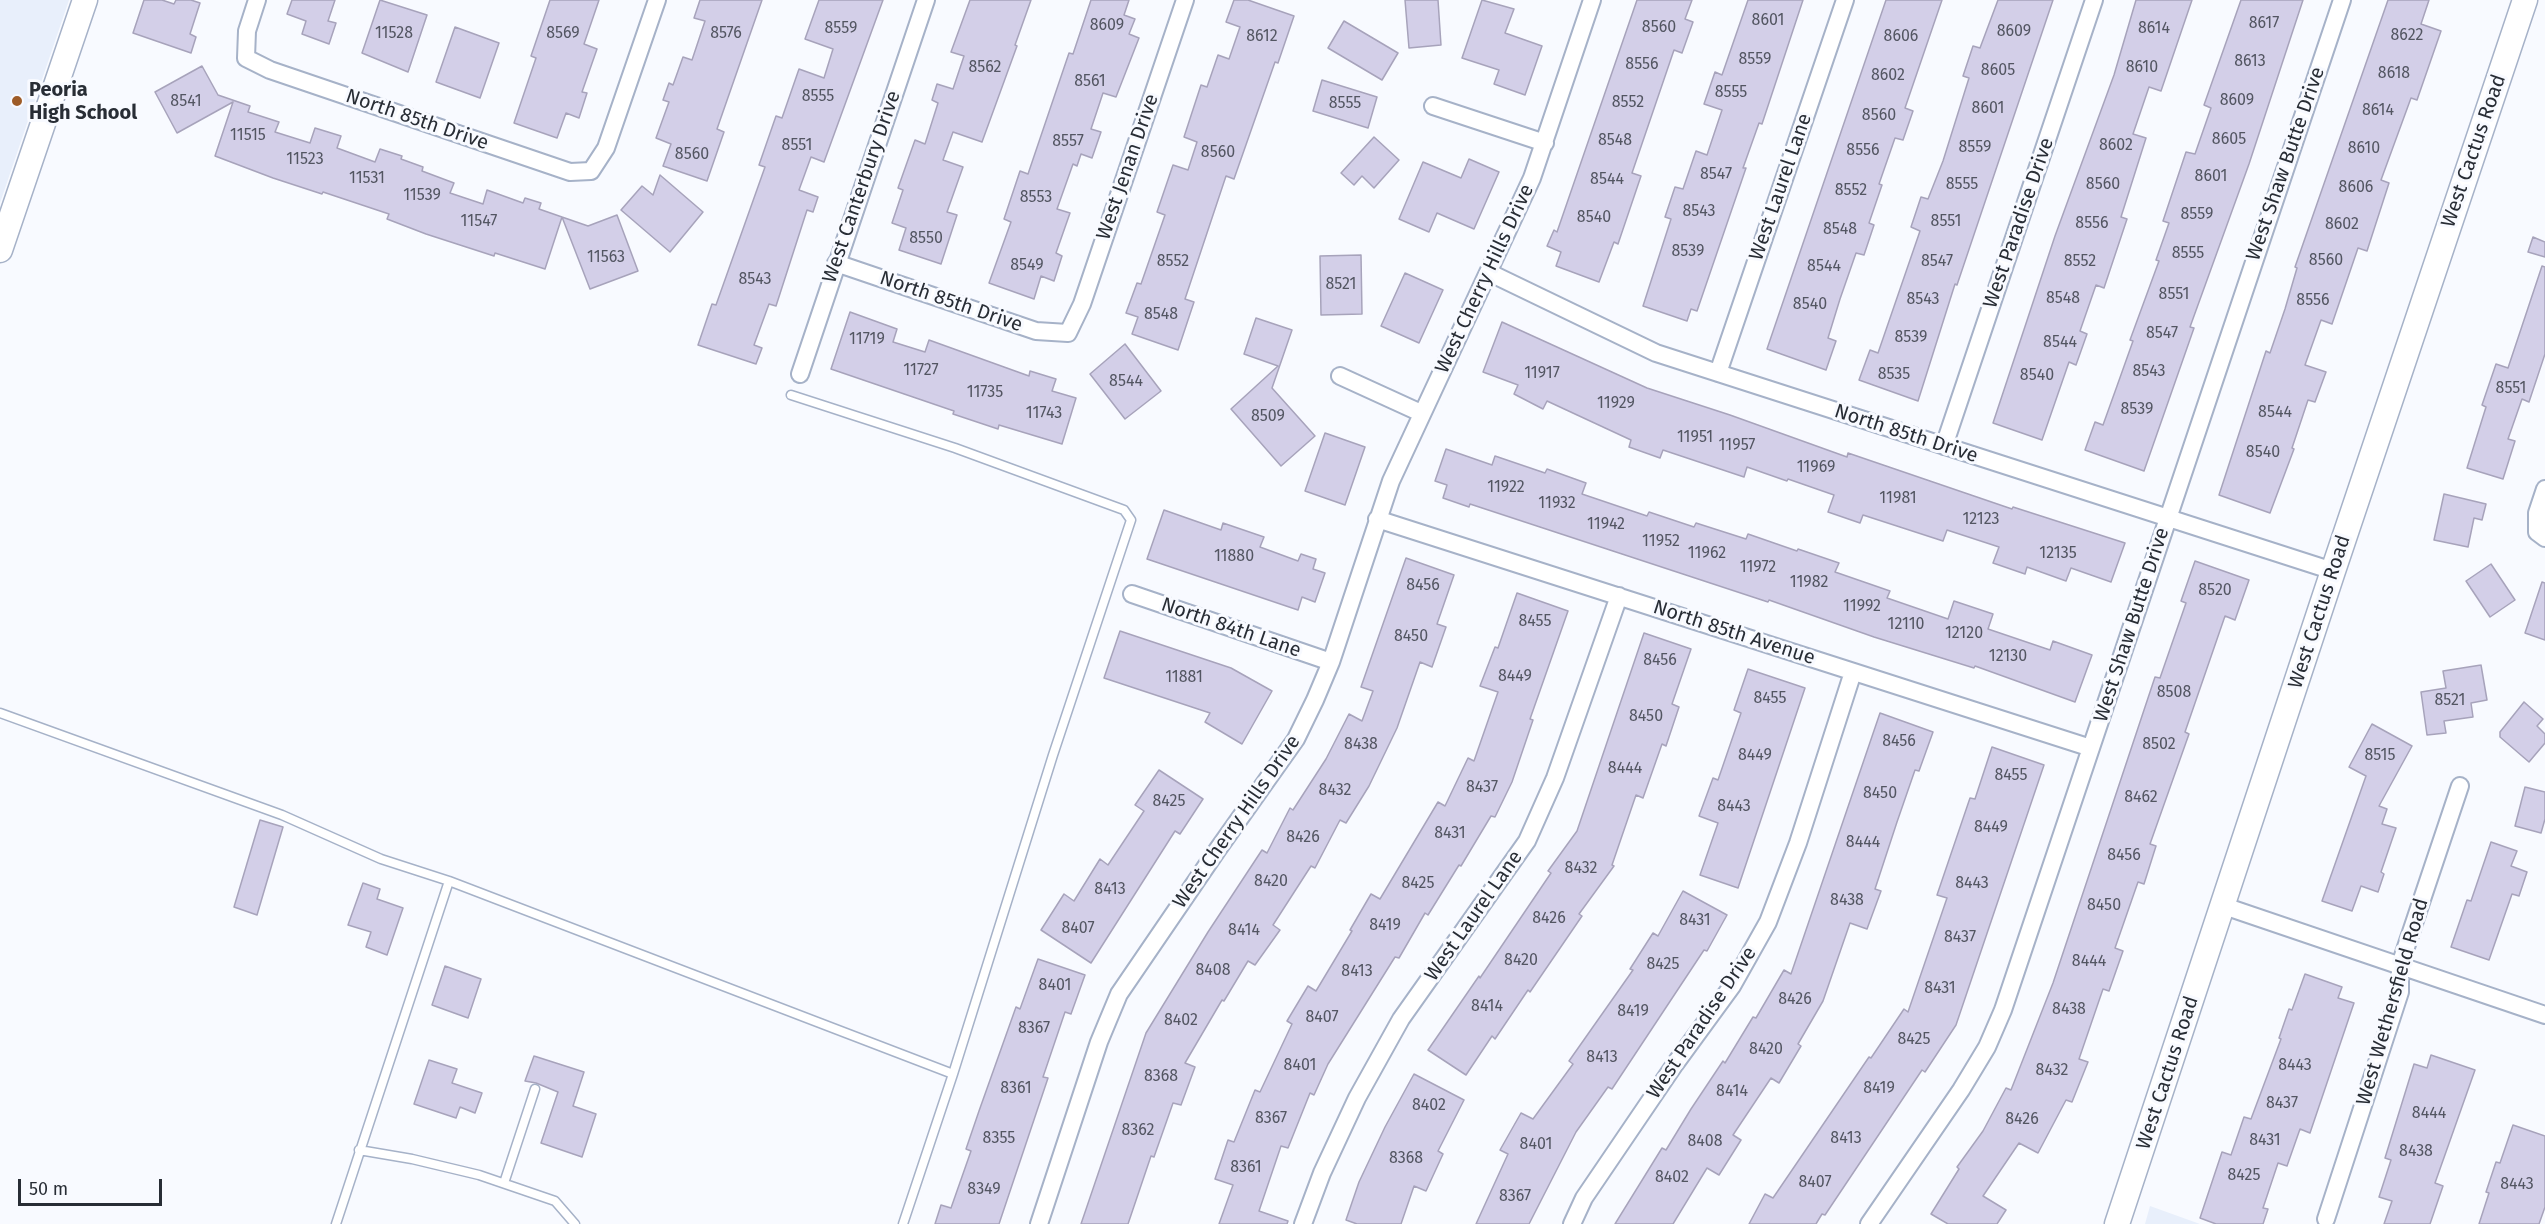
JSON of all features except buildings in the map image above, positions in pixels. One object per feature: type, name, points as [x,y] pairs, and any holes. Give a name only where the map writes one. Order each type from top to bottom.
[{"type":"main road","points":[[0,250],[85,0]]},
{"type":"main road","name":"West Cactus Road","points":[[2117,1224],[2525,0]]},
{"type":"street","name":"North 85th Drive","points":[[257,0],[247,31],[246,58],[270,70],[570,172],[591,171],[606,148],[657,0]]},
{"type":"street","name":"West Canterbury Drive","points":[[800,374],[926,0]]},
{"type":"street","name":"West Jenan Drive","points":[[1068,333],[1082,304],[1185,0]]},
{"type":"street","name":"West Cherry Hills Drive","points":[[1038,1224],[1099,1042],[1119,994],[1204,868],[1296,740],[1331,662],[1377,519],[1421,413],[1519,210],[1545,143],[1592,0]]},
{"type":"street","name":"West Laurel Lane","points":[[1718,373],[1845,0]]},
{"type":"street","name":"West Paradise Drive","points":[[1944,446],[2094,0]]},
{"type":"street","name":"West Shaw Butte Drive","points":[[1869,1224],[1961,1090],[1987,1047],[2022,958],[2167,517],[2342,0]]},
{"type":"street","points":[[1433,106],[1545,143]]},
{"type":"street","name":"North 85th Drive","points":[[836,263],[1036,331],[1068,333]]},
{"type":"street","name":"North 85th Drive","points":[[1490,273],[1639,347],[2333,571]]},
{"type":"street","points":[[1340,376],[1421,413]]},
{"type":"street","points":[[2541,535],[2537,513],[2545,489]]},
{"type":"street","name":"North 85th Avenue","points":[[1377,519],[2091,748]]},
{"type":"street","name":"North 84th Lane","points":[[1132,594],[1331,662]]},
{"type":"street","name":"West Laurel Lane","points":[[1303,1224],[1322,1173],[1357,1098],[1401,1019],[1527,841],[1555,778],[1619,596]]},
{"type":"street","name":"West Paradise Drive","points":[[1572,1224],[1591,1188],[1675,1064],[1732,986],[1768,922],[1798,843],[1853,672]]},
{"type":"street","name":"West Wethersfield Road","points":[[2326,1219],[2400,992],[2400,965],[2460,786]]},
{"type":"street","points":[[2224,906],[2545,1015]]},
{"type":"lane","points":[[790,394],[955,448],[1124,510],[1131,520],[903,1224]]},
{"type":"lane","points":[[0,713],[282,815],[381,859],[449,881],[953,1074]]},
{"type":"lane","points":[[336,1224],[449,881]]},
{"type":"lane","points":[[504,1184],[535,1089]]},
{"type":"lane","points":[[359,1150],[479,1174],[555,1201],[575,1224]]},
{"type":"shaded area","name":"Peoria High School","points":[[0,0],[69,0],[0,203]]},
{"type":"shaded area","points":[[2150,1206],[2200,1224],[2145,1224]]},
{"type":"place","name":"Peoria High School","points":[[17,101]]}]
